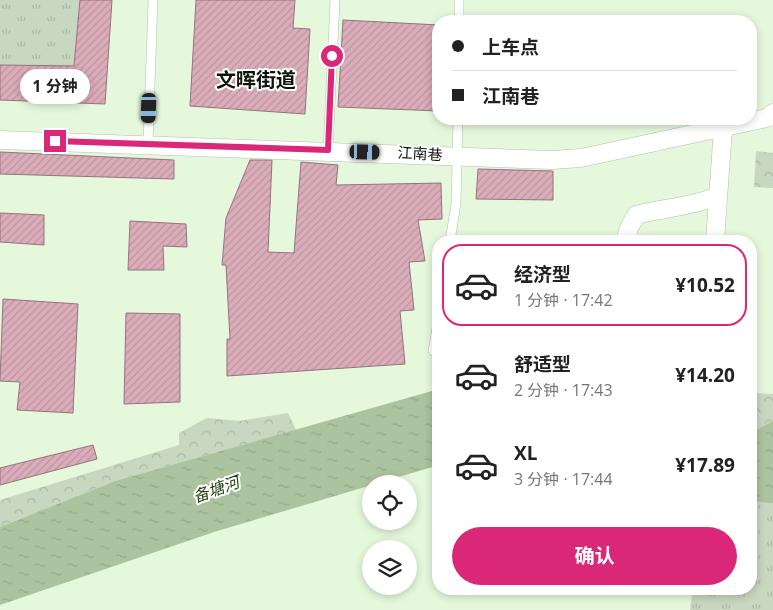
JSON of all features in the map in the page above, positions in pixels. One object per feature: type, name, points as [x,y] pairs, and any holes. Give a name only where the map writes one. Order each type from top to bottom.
[{"type":"street","name":"江南巷","points":[[757,120],[767,118],[773,113]]},
{"type":"street","name":"江南巷","points":[[0,140],[328,150],[552,160],[581,158],[736,125]]},
{"type":"street","points":[[715,235],[723,128]]},
{"type":"street","points":[[626,235],[628,228],[636,215],[650,211],[682,208],[718,196]]},
{"type":"lane","points":[[148,144],[153,0]]},
{"type":"lane","points":[[328,150],[335,0]]},
{"type":"lane","points":[[459,0],[459,15]]},
{"type":"lane","points":[[451,235],[456,204],[458,125]]},
{"type":"green space","points":[[0,0],[99,0],[89,85],[0,79]]},
{"type":"green space","points":[[756,151],[773,153],[773,188],[754,187]]},
{"type":"green space","points":[[757,393],[773,394],[773,421],[757,431]]},
{"type":"green space","points":[[288,413],[296,430],[115,481],[0,527],[0,500],[179,445],[179,433],[207,418],[239,421]]},
{"type":"green space","points":[[757,491],[773,494],[773,610],[690,610],[692,595],[757,595]]},
{"type":"water","name":"备塘河","points":[[432,391],[432,467],[405,475],[362,475],[362,488],[214,532],[0,605],[0,527],[115,481]]},
{"type":"water","points":[[773,421],[773,503],[757,502],[757,430]]},
{"type":"building","points":[[80,0],[112,0],[105,104],[0,100],[0,65],[74,66]]},
{"type":"building","points":[[196,0],[295,0],[293,28],[310,29],[305,114],[190,106]]},
{"type":"building","points":[[343,20],[432,25],[432,111],[338,107]]},
{"type":"building","points":[[0,152],[174,160],[174,179],[0,174]]},
{"type":"building","points":[[250,160],[272,160],[268,252],[294,253],[301,162],[338,165],[336,185],[441,183],[442,219],[418,220],[425,261],[409,262],[414,310],[400,311],[405,364],[227,376],[227,339],[230,339],[226,265],[222,265],[226,218]]},
{"type":"building","points":[[478,169],[553,171],[553,200],[476,199]]},
{"type":"building","points":[[0,213],[44,215],[44,245],[0,242]]},
{"type":"building","points":[[130,221],[186,224],[187,247],[163,246],[164,270],[128,270]]},
{"type":"building","points":[[3,299],[78,304],[73,413],[17,410],[20,382],[0,381]]},
{"type":"building","points":[[126,313],[180,314],[180,402],[124,404]]},
{"type":"building","points":[[93,445],[97,459],[0,485],[0,468]]},
{"type":"district","name":"文晖街道","points":[[256,80]]},
{"type":"route","points":[[55,141],[328,150],[332,56]]}]
